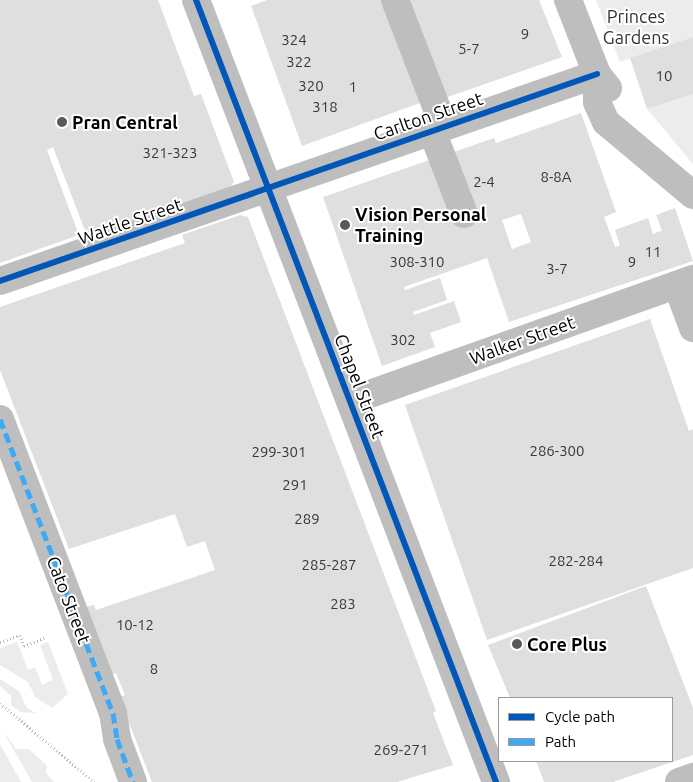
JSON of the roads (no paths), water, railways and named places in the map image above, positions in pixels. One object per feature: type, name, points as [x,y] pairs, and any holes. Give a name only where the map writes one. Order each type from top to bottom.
[{"type":"street","name":"Chapel Street","points":[[196,0],[350,401],[489,780]]},
{"type":"street","points":[[395,0],[464,214]]},
{"type":"street","points":[[568,0],[597,74],[597,102],[606,122],[693,196]]},
{"type":"street","name":"Carlton Street","points":[[268,188],[597,74]]},
{"type":"street","name":"Wattle Street","points":[[0,281],[268,188]]},
{"type":"street","points":[[685,282],[693,328]]},
{"type":"street","name":"Walker Street","points":[[350,401],[685,282]]},
{"type":"street","name":"Cato Street","points":[[0,419],[113,713],[117,739],[133,782]]},
{"type":"street","points":[[680,782],[693,778]]},
{"type":"tram line","points":[[188,0],[488,782]]},
{"type":"tram line","points":[[204,0],[504,782]]},
{"type":"place","name":"Pran Central","points":[[62,122]]},
{"type":"place","name":"Vision Personal Training","points":[[345,225]]},
{"type":"place","name":"Core Plus","points":[[517,644]]},
{"type":"park label","name":"Princes Gardens","points":[[636,27]]}]
